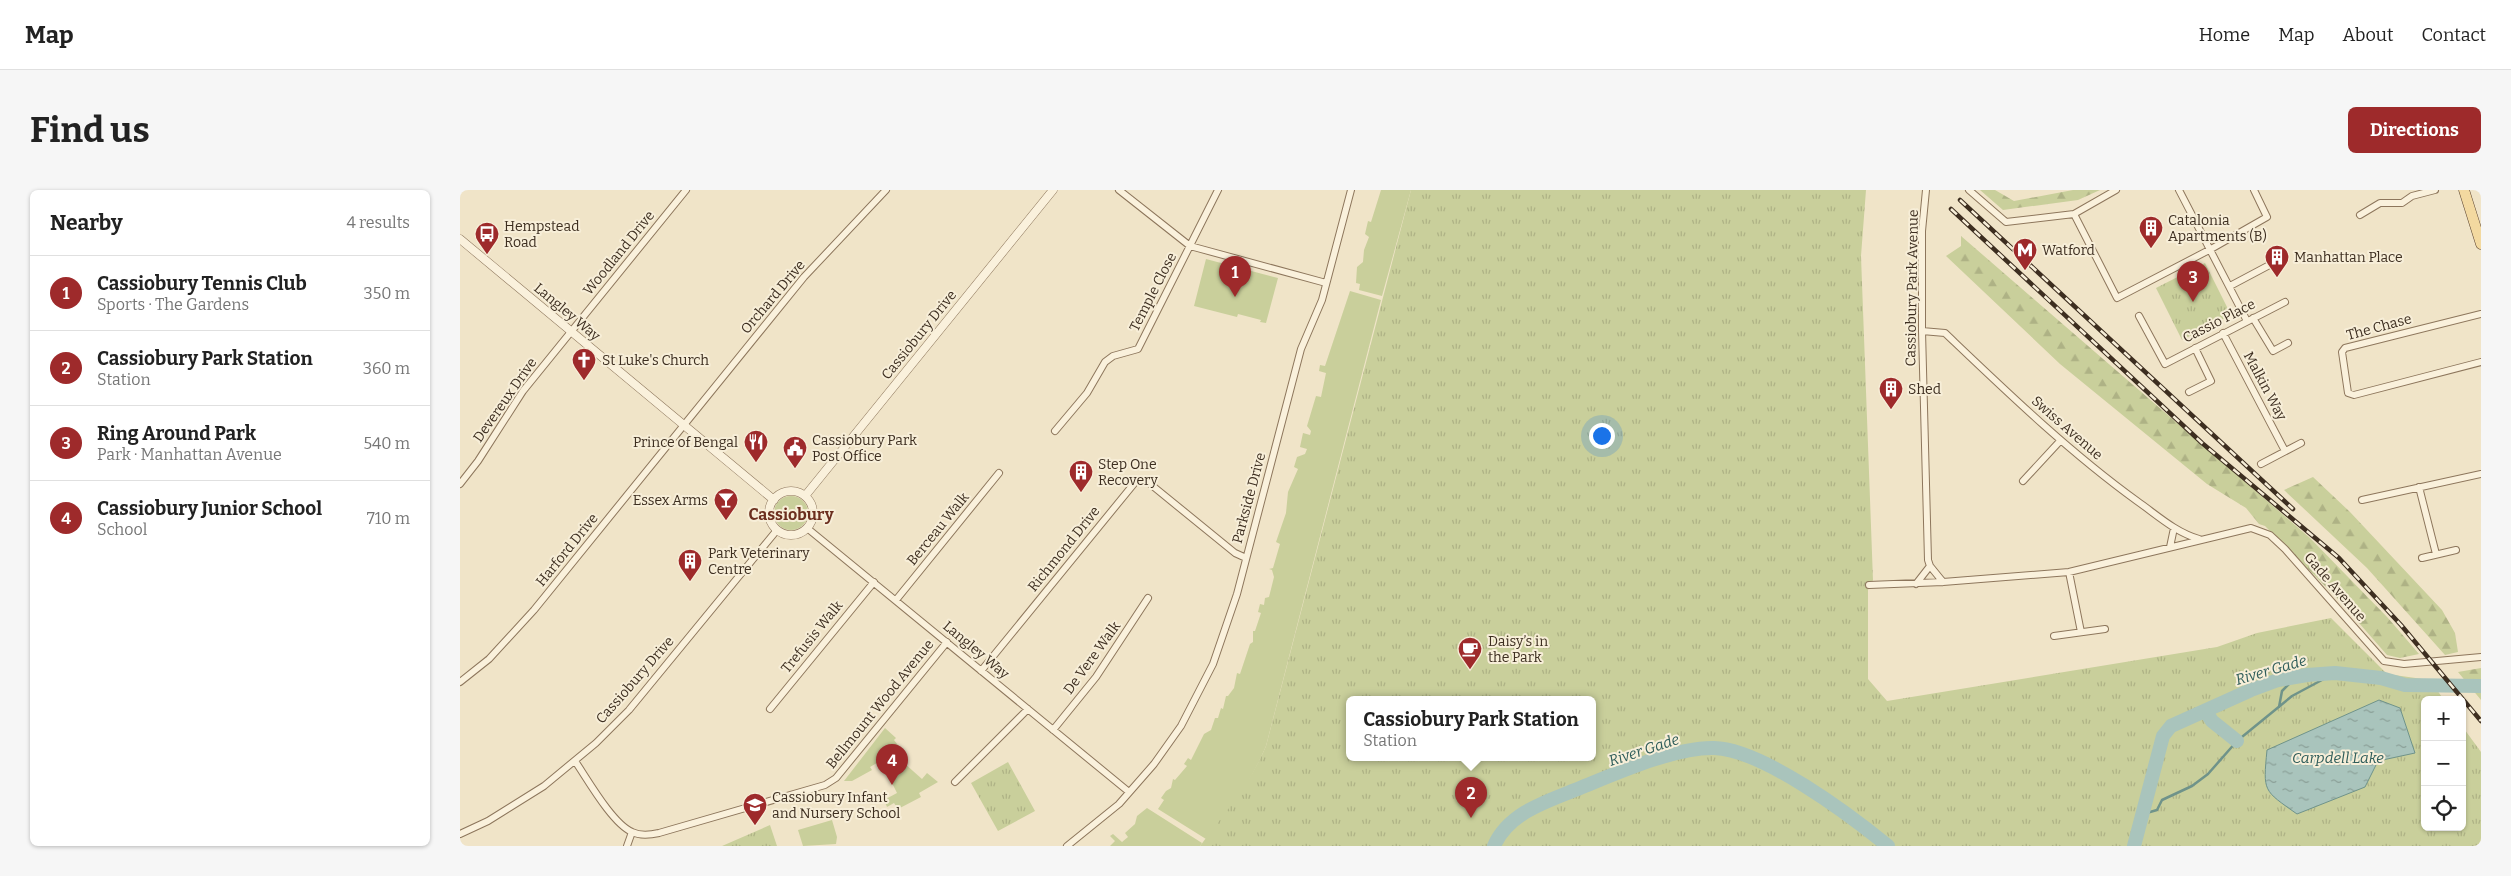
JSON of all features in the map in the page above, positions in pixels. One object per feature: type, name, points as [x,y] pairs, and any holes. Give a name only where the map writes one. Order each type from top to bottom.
[{"type":"main road","points":[[2464,190],[2481,244]]},
{"type":"street","name":"Woodland Drive","points":[[572,331],[686,190]]},
{"type":"street","name":"Orchard Drive","points":[[685,425],[804,277],[886,190]]},
{"type":"street","name":"Cassiobury Drive","points":[[805,496],[1053,190]]},
{"type":"street","points":[[1119,190],[1190,246],[1326,283]]},
{"type":"street","name":"Temple Close","points":[[1055,431],[1087,393],[1104,362],[1113,356],[1138,349],[1218,190]]},
{"type":"street","name":"Parkside Drive","points":[[1067,846],[1097,823],[1129,792],[1170,743],[1201,689],[1222,643],[1299,356],[1322,300],[1351,190]]},
{"type":"street","name":"Cassiobury Park Avenue","points":[[1926,190],[1922,231],[1922,331],[1930,566]]},
{"type":"street","points":[[1969,190],[2006,222],[2074,214],[2116,190]]},
{"type":"street","points":[[2179,190],[2230,286],[2250,319],[2273,351],[2288,343]]},
{"type":"street","points":[[2074,214],[2117,298],[2211,249],[2267,216],[2254,190]]},
{"type":"street","points":[[2360,215],[2380,203],[2402,203],[2412,196],[2435,190]]},
{"type":"street","name":"Langley Way","points":[[460,239],[774,500]]},
{"type":"street","points":[[2230,286],[2277,261]]},
{"type":"street","name":"Cassio Place","points":[[2139,316],[2165,364],[2285,302]]},
{"type":"street","name":"The Chase","points":[[2481,314],[2345,348],[2342,352],[2348,393],[2354,396],[2481,362]]},
{"type":"street","name":"Devereux Drive","points":[[460,484],[478,461],[523,391],[572,331]]},
{"type":"street","name":"Swiss Avenue","points":[[1922,331],[1945,333],[2060,441],[2108,481],[2174,528],[2188,536],[2202,540]]},
{"type":"street","name":"Malkin Way","points":[[2223,333],[2285,451]]},
{"type":"street","points":[[2189,392],[2211,381],[2195,348]]},
{"type":"street","name":"Harford Drive","points":[[460,682],[488,659],[534,610],[685,425]]},
{"type":"street","points":[[2023,481],[2060,441]]},
{"type":"street","points":[[2261,464],[2301,443]]},
{"type":"street","name":"Berceau Walk","points":[[896,600],[999,473]]},
{"type":"street","points":[[2362,500],[2481,474]]},
{"type":"street","name":"Richmond Drive","points":[[981,671],[1138,480],[1150,483],[1235,553],[1246,558]]},
{"type":"street","points":[[2419,487],[2436,554]]},
{"type":"street","points":[[785,492],[799,493],[805,496],[810,502],[813,515],[807,528],[796,534],[783,533],[777,530],[770,519],[769,513],[774,500],[785,492]]},
{"type":"street","name":"Langley Way","points":[[807,528],[1129,792]]},
{"type":"street","points":[[2170,547],[2174,528]]},
{"type":"street","name":"Gade Avenue","points":[[1869,585],[1916,584],[2069,572],[2170,547],[2202,540],[2212,540],[2251,528],[2270,535],[2285,549],[2384,661],[2404,664],[2481,657]]},
{"type":"street","name":"Cassiobury Drive","points":[[460,834],[488,821],[544,786],[575,762],[629,710],[777,530]]},
{"type":"street","points":[[2422,558],[2456,550]]},
{"type":"street","points":[[1916,584],[1930,566],[1943,582]]},
{"type":"street","points":[[2069,572],[2081,632]]},
{"type":"street","name":"Trefusis Walk","points":[[770,709],[874,582]]},
{"type":"street","name":"De Vere Walk","points":[[1053,730],[1096,677],[1148,598]]},
{"type":"street","points":[[2054,636],[2105,629]]},
{"type":"street","name":"Bellmount Wood Avenue","points":[[632,832],[646,835],[659,834],[833,781],[947,642]]},
{"type":"street","points":[[955,782],[1028,709]]},
{"type":"street","points":[[575,762],[612,814],[632,832],[627,846]]},
{"type":"green space","points":[[1381,190],[1411,190],[1382,296],[1359,290],[1360,284],[1356,283],[1357,267],[1363,262],[1364,250],[1369,237],[1365,234],[1368,221],[1371,222]]},
{"type":"green space","points":[[1411,190],[1866,190],[1861,256],[1873,580],[1868,590],[1868,679],[1887,701],[2217,647],[2257,633],[2331,618],[2387,674],[2430,680],[2441,696],[2421,696],[2421,831],[2466,831],[2466,731],[2481,752],[2481,846],[1200,846],[1252,773],[1266,746]]},
{"type":"green space","points":[[1980,190],[1995,190],[2014,201],[2073,190],[2100,190],[2078,200],[2003,210]]},
{"type":"green space","points":[[1961,236],[2310,538],[2388,618],[2419,654],[2400,658],[2387,655],[2338,599],[2265,526],[2259,524],[2246,508],[2207,484],[2060,364],[1946,256],[1961,246]]},
{"type":"green space","points":[[1206,259],[1278,278],[1266,323],[1238,314],[1237,317],[1194,306]]},
{"type":"green space","points":[[2205,263],[2231,315],[2182,340],[2156,288]]},
{"type":"green space","points":[[1350,291],[1381,300],[1266,746],[1240,795],[1206,839],[1158,809],[1164,800],[1161,798],[1171,788],[1173,779],[1175,780],[1187,766],[1184,764],[1188,758],[1191,760],[1204,734],[1211,730],[1215,718],[1218,718],[1221,708],[1223,709],[1226,696],[1234,688],[1237,673],[1240,674],[1250,644],[1253,642],[1253,631],[1255,631],[1261,613],[1258,612],[1260,604],[1264,605],[1265,598],[1269,597],[1274,577],[1272,570],[1269,569],[1273,568],[1280,544],[1276,542],[1286,513],[1288,492],[1298,469],[1294,467],[1297,457],[1305,454],[1307,449],[1300,447],[1303,433],[1310,435],[1311,431],[1307,426],[1316,396],[1321,397],[1326,373],[1319,371],[1320,365],[1325,366]]},
{"type":"green space","points":[[2313,477],[2350,512],[2442,610],[2455,633],[2458,652],[2445,655],[2367,568],[2284,490]]},
{"type":"green space","points":[[791,496],[803,501],[808,513],[803,525],[791,530],[779,525],[774,513],[779,501]]},
{"type":"green space","points":[[2481,668],[2481,700],[2458,672]]},
{"type":"green space","points":[[885,728],[896,738],[894,740],[901,749],[870,767],[872,770],[852,781],[844,781]]},
{"type":"green space","points":[[1008,762],[1035,811],[998,831],[971,783]]},
{"type":"green space","points":[[904,763],[922,779],[927,773],[938,782],[919,793],[921,797],[898,809],[894,803],[887,807],[884,800],[897,793],[888,775]]},
{"type":"green space","points":[[1147,808],[1202,843],[1200,846],[1110,846],[1115,841],[1110,836],[1113,834],[1122,842],[1128,837],[1125,833],[1135,824],[1137,816]]},
{"type":"green space","points":[[832,820],[837,837],[836,844],[803,846],[798,830]]},
{"type":"green space","points":[[770,825],[777,846],[722,846]]},
{"type":"water","name":"Carpdell Lake","points":[[2379,700],[2400,708],[2415,753],[2378,761],[2365,787],[2297,814],[2277,800],[2268,789],[2266,782],[2267,750]]},
{"type":"waterway","points":[[2143,814],[2157,810],[2162,800],[2192,786],[2208,774],[2237,741],[2292,696],[2335,673]]},
{"type":"waterway","name":"River Gade","points":[[2134,846],[2163,736],[2171,726],[2251,690],[2278,680],[2307,675],[2335,673],[2381,678],[2405,685],[2481,686]]},
{"type":"waterway","points":[[2279,707],[2282,691],[2296,677]]},
{"type":"waterway","points":[[2206,712],[2212,721],[2237,741]]},
{"type":"waterway","name":"River Gade","points":[[1494,846],[1509,824],[1519,816],[1543,803],[1664,756],[1714,748],[1734,751],[1780,771],[1829,802],[1888,846]]},
{"type":"railway","points":[[1960,200],[2293,509]]},
{"type":"railway","points":[[1951,209],[2202,443],[2339,558],[2401,625],[2481,721]]},
{"type":"place","name":"Catalonia Apartments (B)","points":[[2151,249]]},
{"type":"place","name":"Hempstead Road","points":[[487,255]]},
{"type":"place","name":"Watford","points":[[2025,271]]},
{"type":"place","name":"Manhattan Place","points":[[2277,278]]},
{"type":"place","name":"Cassiobury Tennis Club","points":[[1235,297]]},
{"type":"place","name":"Ring Around Park","points":[[2193,302]]},
{"type":"place","name":"St Luke's Church","points":[[584,381]]},
{"type":"place","name":"Shed","points":[[1891,410]]},
{"type":"place","name":"Prince of Bengal","points":[[756,463]]},
{"type":"place","name":"Cassiobury Park Post Office","points":[[795,469]]},
{"type":"place","name":"Step One Recovery","points":[[1081,493]]},
{"type":"place","name":"Essex Arms","points":[[726,521]]},
{"type":"place","name":"Park Veterinary Centre","points":[[690,582]]},
{"type":"place","name":"Daisy’s in the Park","points":[[1470,670]]},
{"type":"place","name":"Cassiobury Junior School","points":[[892,785]]},
{"type":"place","name":"Cassiobury Park Station","points":[[1471,818]]},
{"type":"place","name":"Cassiobury Infant and Nursery School","points":[[755,826]]},
{"type":"district","name":"Cassiobury","points":[[791,514]]}]
